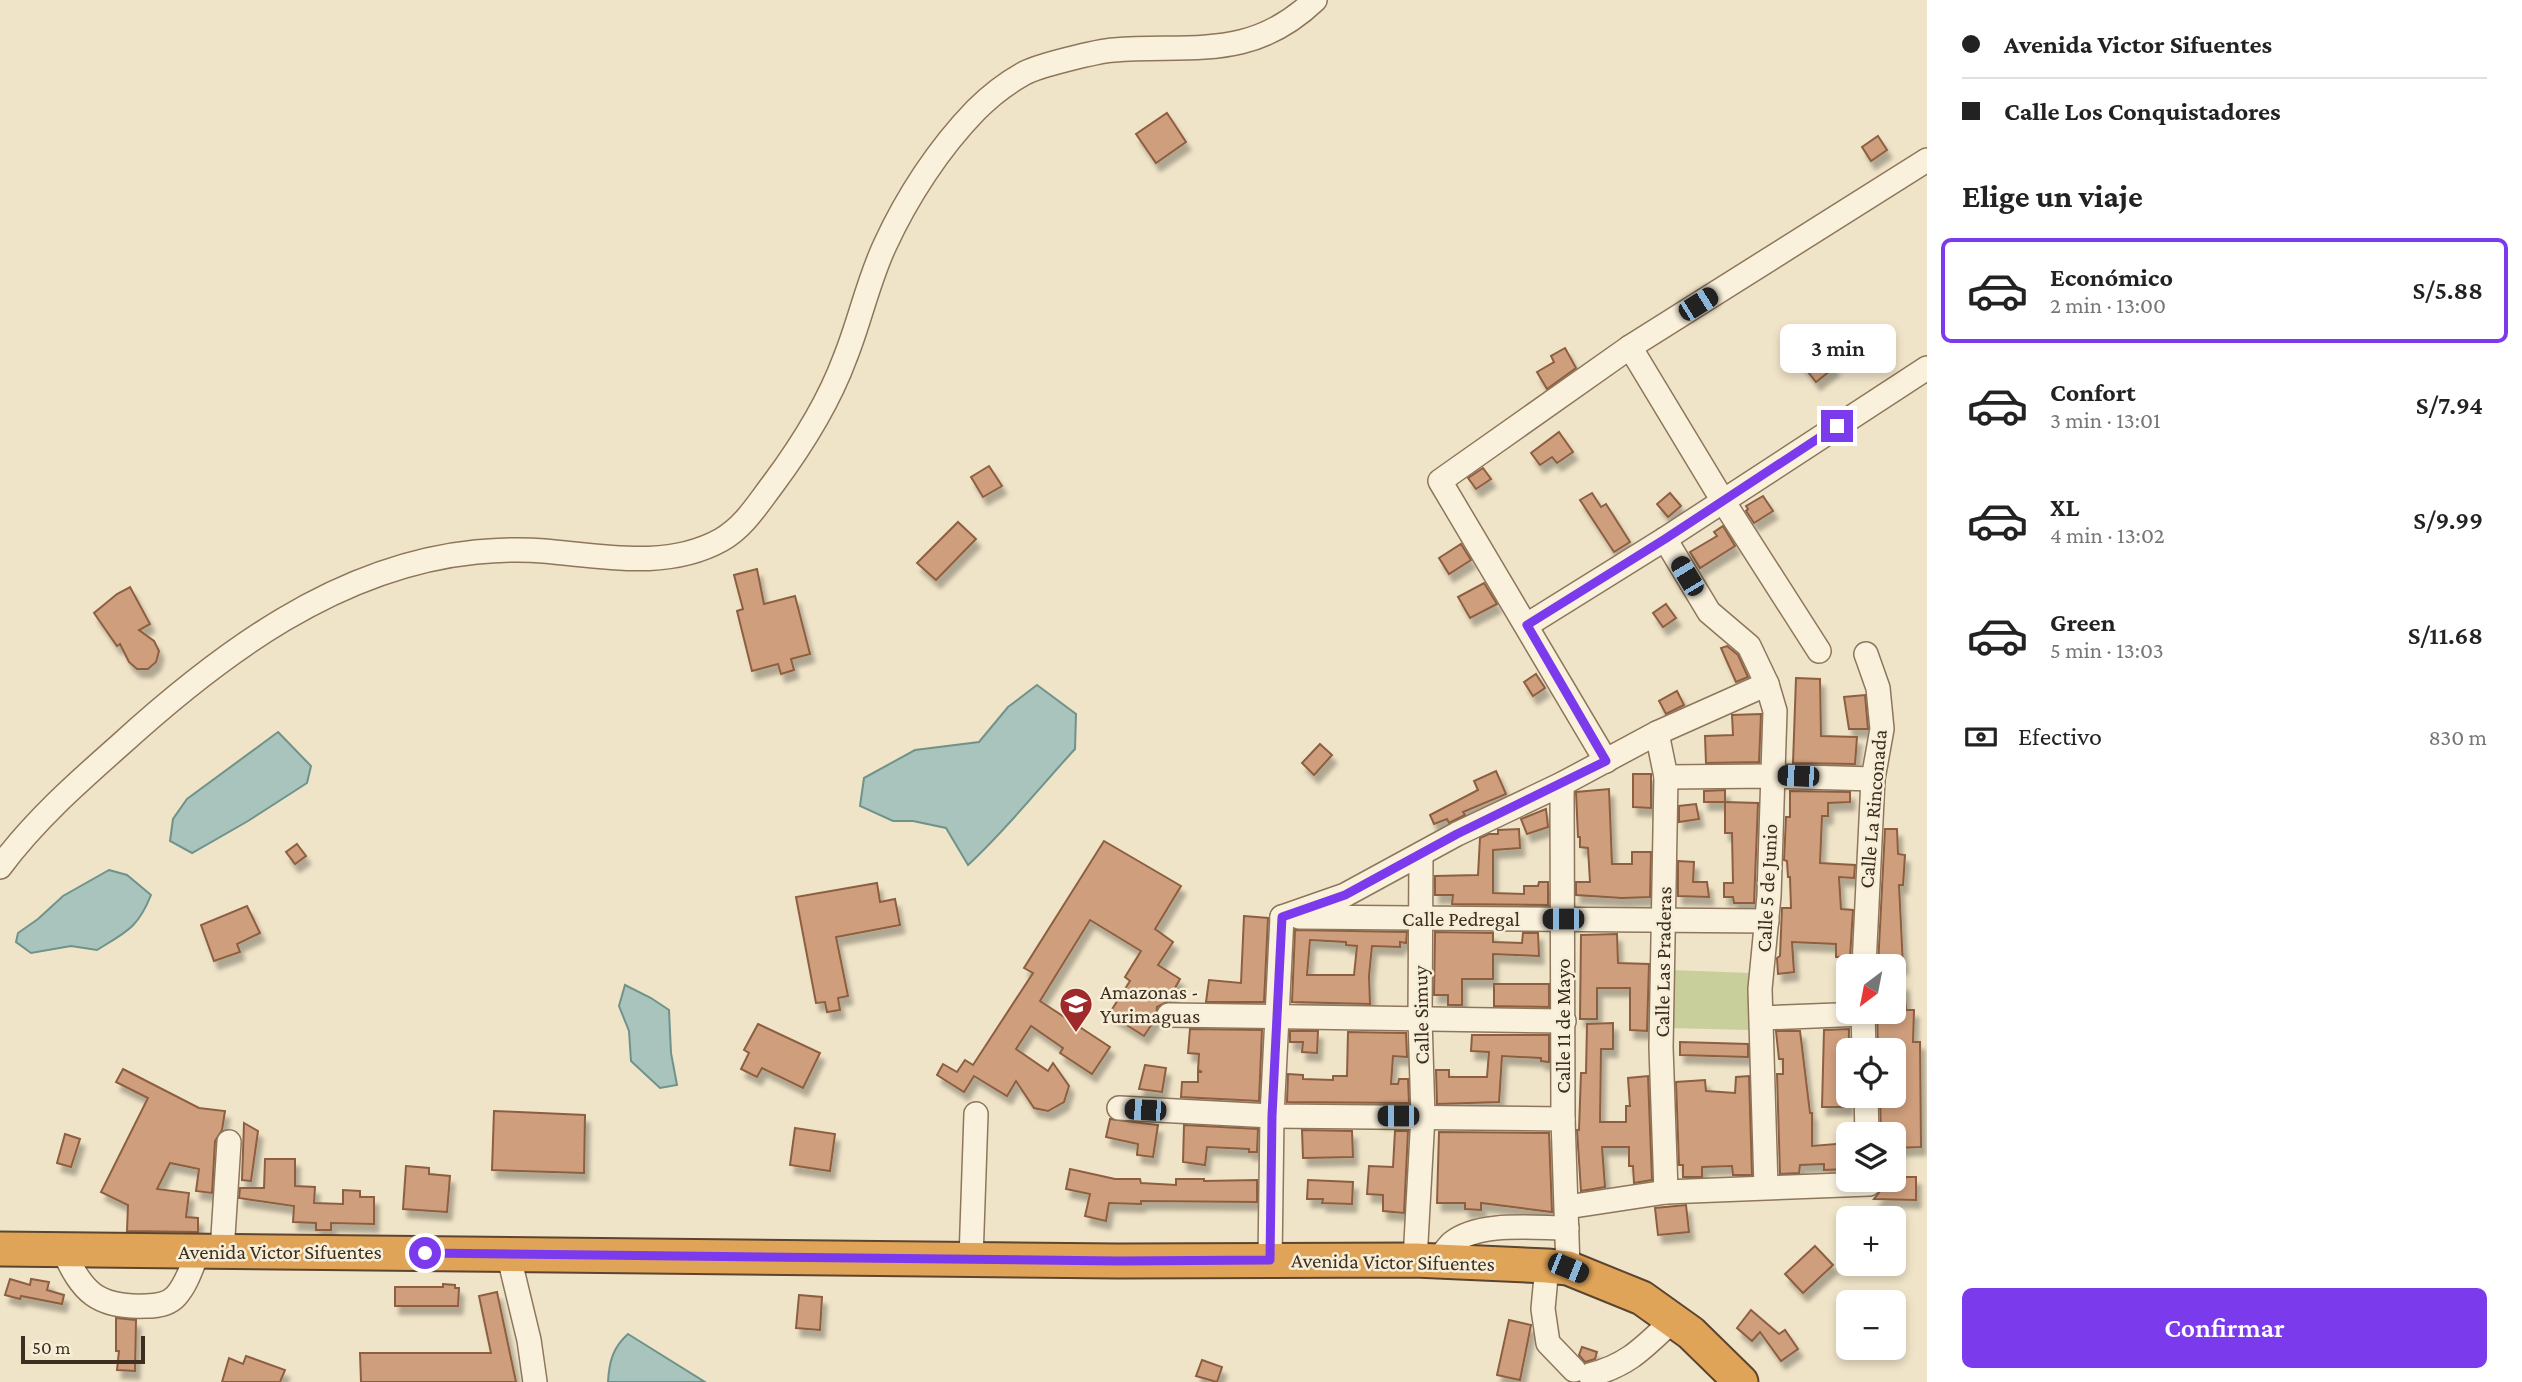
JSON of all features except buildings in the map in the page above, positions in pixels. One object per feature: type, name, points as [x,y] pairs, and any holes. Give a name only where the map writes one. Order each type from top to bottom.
[{"type":"highway","name":"Avenida Victor Sifuentes","points":[[0,1249],[971,1259],[1427,1260],[1557,1267],[1642,1298],[1691,1333],[1741,1382]]},
{"type":"street","points":[[0,867],[65,794],[171,698],[222,658],[285,620],[371,576],[417,563],[475,552],[538,550],[604,557],[660,559],[696,552],[725,538],[748,519],[791,460],[820,413],[845,359],[885,244],[948,141],[980,106],[1027,71],[1110,50],[1222,48],[1274,32],[1315,0]]},
{"type":"street","points":[[1606,761],[1440,481],[1630,347],[1927,160]]},
{"type":"street","points":[[1630,347],[1723,501],[1819,651]]},
{"type":"street","points":[[1527,625],[1665,539],[1927,368]]},
{"type":"street","name":"Calle 5 de Junio","points":[[1665,539],[1709,612],[1749,646],[1767,684],[1775,711],[1767,921],[1760,989],[1766,1187]]},
{"type":"street","name":"Calle La Rinconada","points":[[1865,954],[1873,779],[1882,729],[1878,688],[1866,654]]},
{"type":"street","points":[[1270,1260],[1272,1116],[1282,917],[1345,895],[1657,733],[1767,684]]},
{"type":"street","name":"Calle Las Praderas","points":[[1657,733],[1666,777],[1661,1047],[1666,1192]]},
{"type":"street","points":[[1666,777],[1873,779]]},
{"type":"street","name":"Calle 11 de Mayo","points":[[1562,784],[1563,1119],[1567,1217],[1557,1267],[1542,1309],[1548,1343],[1582,1372],[1614,1369],[1635,1355],[1672,1320]]},
{"type":"street","name":"Calle Simuy","points":[[1420,855],[1420,1019],[1427,1260]]},
{"type":"street","name":"Calle Pedregal","points":[[1282,917],[1767,921]]},
{"type":"street","points":[[1762,1018],[1836,1014]]},
{"type":"street","points":[[1169,1015],[1564,1021]]},
{"type":"street","points":[[1119,1108],[1272,1116],[1563,1119]]},
{"type":"street","points":[[971,1259],[976,1114]]},
{"type":"street","points":[[63,1250],[74,1275],[89,1293],[107,1303],[134,1307],[167,1303],[176,1297],[210,1252],[229,1142]]},
{"type":"street","points":[[1427,1260],[1468,1234],[1567,1217],[1666,1192],[1836,1184]]},
{"type":"street","points":[[508,1253],[529,1339],[535,1382]]},
{"type":"green space","points":[[1671,970],[1751,973],[1749,1030],[1669,1028]]},
{"type":"water","points":[[1037,685],[1076,714],[1075,749],[1010,823],[968,865],[946,828],[913,821],[893,821],[860,806],[864,778],[915,750],[979,742],[1008,707]]},
{"type":"water","points":[[278,732],[311,766],[307,783],[192,853],[170,841],[173,819],[187,799]]},
{"type":"water","points":[[109,870],[127,875],[151,895],[136,922],[123,933],[97,950],[71,946],[31,953],[16,942],[18,933],[63,896]]},
{"type":"water","points":[[625,985],[669,1010],[671,1053],[677,1085],[660,1088],[631,1061],[629,1031],[619,1006]]},
{"type":"water","points":[[628,1334],[705,1382],[608,1382],[613,1355]]},
{"type":"place","name":"Amazonas - Yurimaguas","points":[[1076,1034]]},
{"type":"route","points":[[425,1253],[1118,1261],[1270,1260],[1272,1116],[1282,917],[1345,895],[1457,834],[1606,761],[1527,625],[1665,539],[1837,426]]}]
